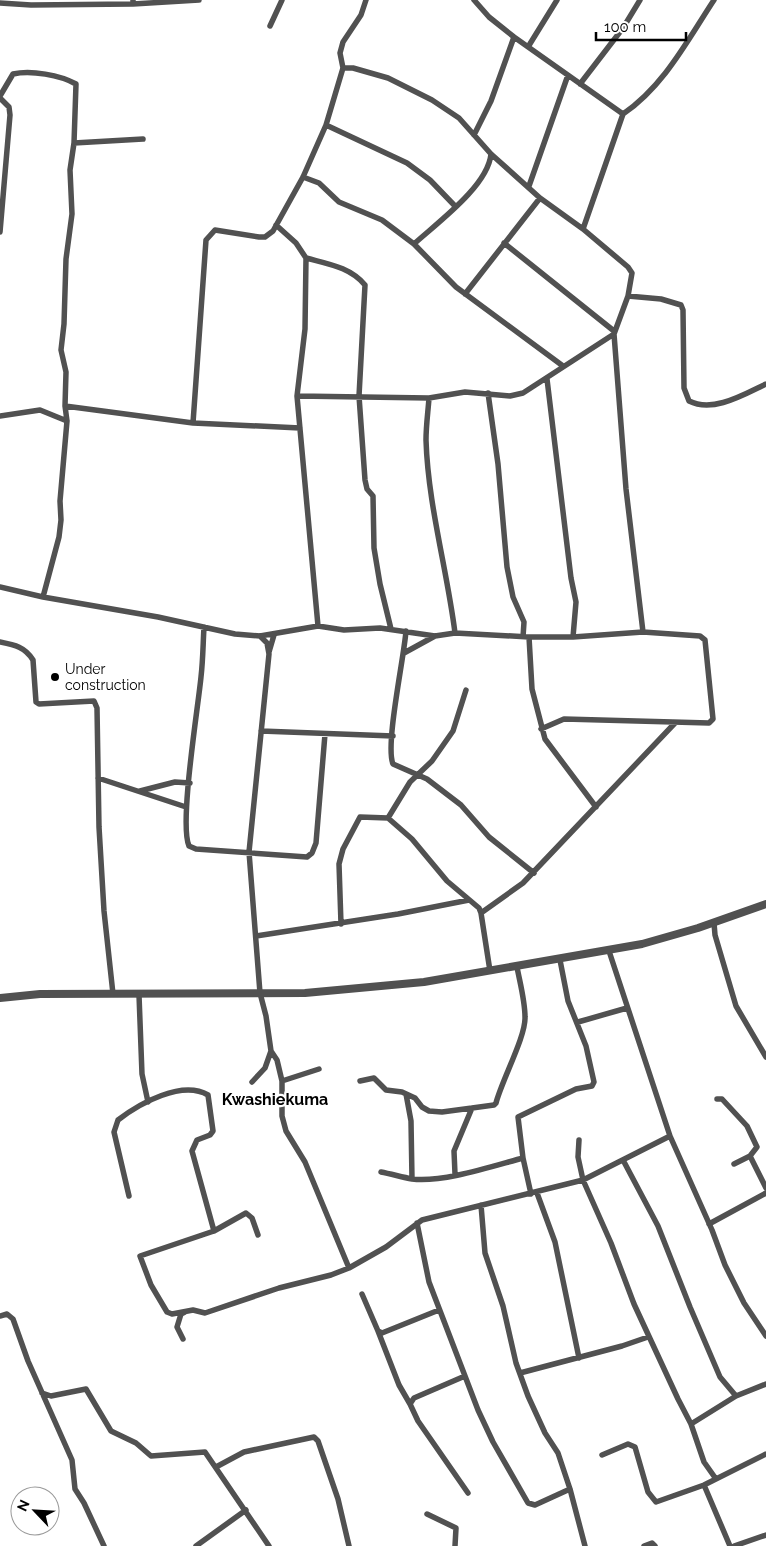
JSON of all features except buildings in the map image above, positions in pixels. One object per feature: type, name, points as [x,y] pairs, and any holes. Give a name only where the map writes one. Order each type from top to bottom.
[{"type":"street","points":[[1,2],[41,5],[199,0]]},
{"type":"street","points":[[270,26],[282,0]]},
{"type":"street","points":[[193,424],[206,240],[215,230],[265,237],[270,235],[276,226],[303,176],[326,125],[343,68],[340,53],[343,42],[361,15],[366,0]]},
{"type":"street","points":[[528,47],[557,0]]},
{"type":"street","points":[[580,84],[623,28],[640,0]]},
{"type":"street","points":[[583,229],[623,114],[644,99],[657,85],[714,0]]},
{"type":"street","points":[[476,1],[489,18],[623,114]]},
{"type":"street","points":[[474,135],[491,101],[514,37]]},
{"type":"street","points":[[343,68],[353,68],[388,78],[432,100],[460,118],[490,154],[529,186],[540,198],[583,229],[628,267],[632,274],[628,296],[614,332],[626,489],[643,632]]},
{"type":"street","points":[[0,232],[10,115],[9,107],[0,97],[13,74],[20,72],[42,74],[76,84],[74,143],[70,170],[72,214],[66,259],[64,324],[61,350],[66,372],[65,406],[67,421],[59,537],[43,597]]},
{"type":"street","points":[[529,186],[568,75]]},
{"type":"street","points":[[326,125],[412,166],[430,180],[455,206]]},
{"type":"street","points":[[74,143],[143,139]]},
{"type":"street","points":[[414,244],[455,206],[486,171],[490,154]]},
{"type":"street","points":[[303,176],[319,182],[339,202],[382,220],[414,244],[448,280],[465,294],[563,366]]},
{"type":"street","points":[[465,294],[540,198]]},
{"type":"street","points":[[276,226],[296,243],[306,258],[305,329],[297,396],[318,626]]},
{"type":"street","points":[[504,244],[614,332]]},
{"type":"street","points":[[306,258],[342,268],[358,276],[365,285],[359,396],[365,480],[367,489],[373,496],[374,548],[380,584],[391,629]]},
{"type":"street","points":[[628,296],[660,299],[681,305],[683,310],[684,388],[689,401],[699,406],[712,406],[766,384]]},
{"type":"street","points":[[297,396],[429,398],[465,392],[510,396],[523,394],[614,332]]},
{"type":"street","points":[[547,379],[571,578],[576,602],[573,637]]},
{"type":"street","points":[[488,394],[498,464],[507,566],[513,597],[524,622],[532,689],[542,729],[548,745],[596,807]]},
{"type":"street","points":[[429,398],[426,440],[428,460],[439,545],[451,602],[454,632]]},
{"type":"street","points":[[65,406],[193,424],[300,428]]},
{"type":"street","points":[[0,416],[40,410],[67,421]]},
{"type":"street","points":[[0,587],[235,634],[274,635],[282,631],[318,626],[344,630],[391,629],[435,636]]},
{"type":"street","points":[[204,627],[186,807],[186,837],[192,848],[307,857],[312,853],[316,843],[325,734]]},
{"type":"street","points":[[406,631],[393,736],[393,764],[429,781],[464,807],[489,837],[534,873]]},
{"type":"street","points":[[404,653],[435,636],[454,632],[526,637],[573,637],[643,632],[700,636],[706,643],[712,722],[709,724],[564,719],[542,729]]},
{"type":"street","points":[[274,635],[269,654],[257,792],[249,852],[260,993],[266,1016],[271,1051],[277,1060],[282,1081],[282,1116],[286,1130],[305,1162],[350,1268]]},
{"type":"street","points":[[260,636],[267,643],[269,654]]},
{"type":"street","points":[[0,642],[20,646],[33,660],[34,699],[39,704],[94,701],[97,711],[104,911],[113,994]]},
{"type":"street","points":[[388,818],[416,774],[432,761],[453,731],[466,690]]},
{"type":"street","points":[[482,913],[519,887],[534,873],[675,723]]},
{"type":"street","points":[[261,732],[393,736]]},
{"type":"street","points":[[98,778],[186,807]]},
{"type":"street","points":[[140,791],[175,782],[190,782]]},
{"type":"street","points":[[341,924],[339,864],[343,849],[360,817],[388,818],[412,839],[447,881],[482,913],[490,971]]},
{"type":"street","points":[[256,936],[341,924],[469,900]]},
{"type":"street","points":[[0,998],[40,994],[305,993],[424,982],[560,960],[642,944],[714,923],[766,904]]},
{"type":"street","points":[[714,923],[715,935],[736,1006],[766,1057]]},
{"type":"street","points":[[609,951],[670,1136],[733,1283],[766,1336]]},
{"type":"street","points":[[560,960],[568,1001],[586,1046],[594,1082],[592,1086],[576,1089],[518,1117],[523,1158],[534,1194],[555,1242],[578,1358]]},
{"type":"street","points":[[360,1081],[374,1078],[386,1090],[415,1098],[422,1107],[429,1111],[442,1112],[494,1106],[501,1082],[524,1029],[526,1018],[517,967]]},
{"type":"street","points":[[139,995],[142,1074],[148,1102]]},
{"type":"street","points":[[578,1022],[627,1008]]},
{"type":"street","points":[[252,1082],[265,1068],[271,1051]]},
{"type":"street","points":[[282,1081],[319,1069]]},
{"type":"street","points":[[129,1196],[114,1128],[118,1120],[148,1102],[180,1090],[208,1095],[213,1131],[210,1135],[197,1140],[192,1151],[214,1231]]},
{"type":"street","points":[[406,1094],[411,1121],[412,1179]]},
{"type":"street","points":[[717,1099],[722,1100],[747,1126],[757,1147],[750,1156],[734,1164]]},
{"type":"street","points":[[455,1174],[454,1151],[472,1108]]},
{"type":"street","points":[[258,1235],[252,1218],[246,1213],[214,1231],[140,1256],[151,1285],[167,1312],[172,1314],[193,1310],[205,1313],[279,1288],[331,1275],[350,1268],[386,1247],[417,1223],[449,1212],[534,1194],[583,1180],[670,1136]]},
{"type":"street","points":[[579,1140],[578,1157],[583,1180],[611,1243],[648,1337],[691,1424],[700,1453],[716,1479]]},
{"type":"street","points":[[750,1156],[766,1188]]},
{"type":"street","points":[[381,1172],[412,1179],[455,1174],[523,1158]]},
{"type":"street","points":[[623,1160],[658,1226],[698,1329],[720,1377],[736,1396]]},
{"type":"street","points":[[709,1224],[766,1193]]},
{"type":"street","points":[[481,1205],[485,1254],[503,1306],[520,1373],[545,1433],[558,1453],[585,1546]]},
{"type":"street","points":[[417,1223],[429,1282],[465,1376],[493,1442],[528,1503],[535,1505],[570,1489]]},
{"type":"street","points":[[362,1294],[399,1385],[418,1421],[468,1493]]},
{"type":"street","points":[[378,1331],[382,1333],[439,1310]]},
{"type":"street","points":[[183,1339],[178,1327],[181,1314],[185,1312]]},
{"type":"street","points":[[0,1316],[7,1314],[13,1319],[42,1393],[72,1460],[75,1489],[84,1502],[104,1546]]},
{"type":"street","points":[[520,1373],[648,1337]]},
{"type":"street","points":[[410,1404],[414,1398],[465,1376]]},
{"type":"street","points":[[691,1424],[736,1396],[766,1384]]},
{"type":"street","points":[[42,1393],[51,1396],[86,1389],[111,1431],[136,1442],[151,1456],[205,1452],[269,1546]]},
{"type":"street","points":[[216,1467],[244,1452],[314,1437],[318,1441],[338,1499],[349,1546]]},
{"type":"street","points":[[602,1455],[628,1444],[634,1447],[648,1492],[656,1502],[704,1485],[766,1454]]},
{"type":"street","points":[[704,1485],[730,1546]]},
{"type":"street","points":[[196,1546],[246,1510]]},
{"type":"street","points":[[427,1514],[456,1528],[455,1546]]},
{"type":"street","points":[[734,1546],[766,1535]]},
{"type":"street","points":[[644,1546],[652,1543],[655,1546]]},
{"type":"place","name":"Under construction","points":[[55,677]]},
{"type":"district","name":"Kwashiekuma","points":[[275,1099]]}]
